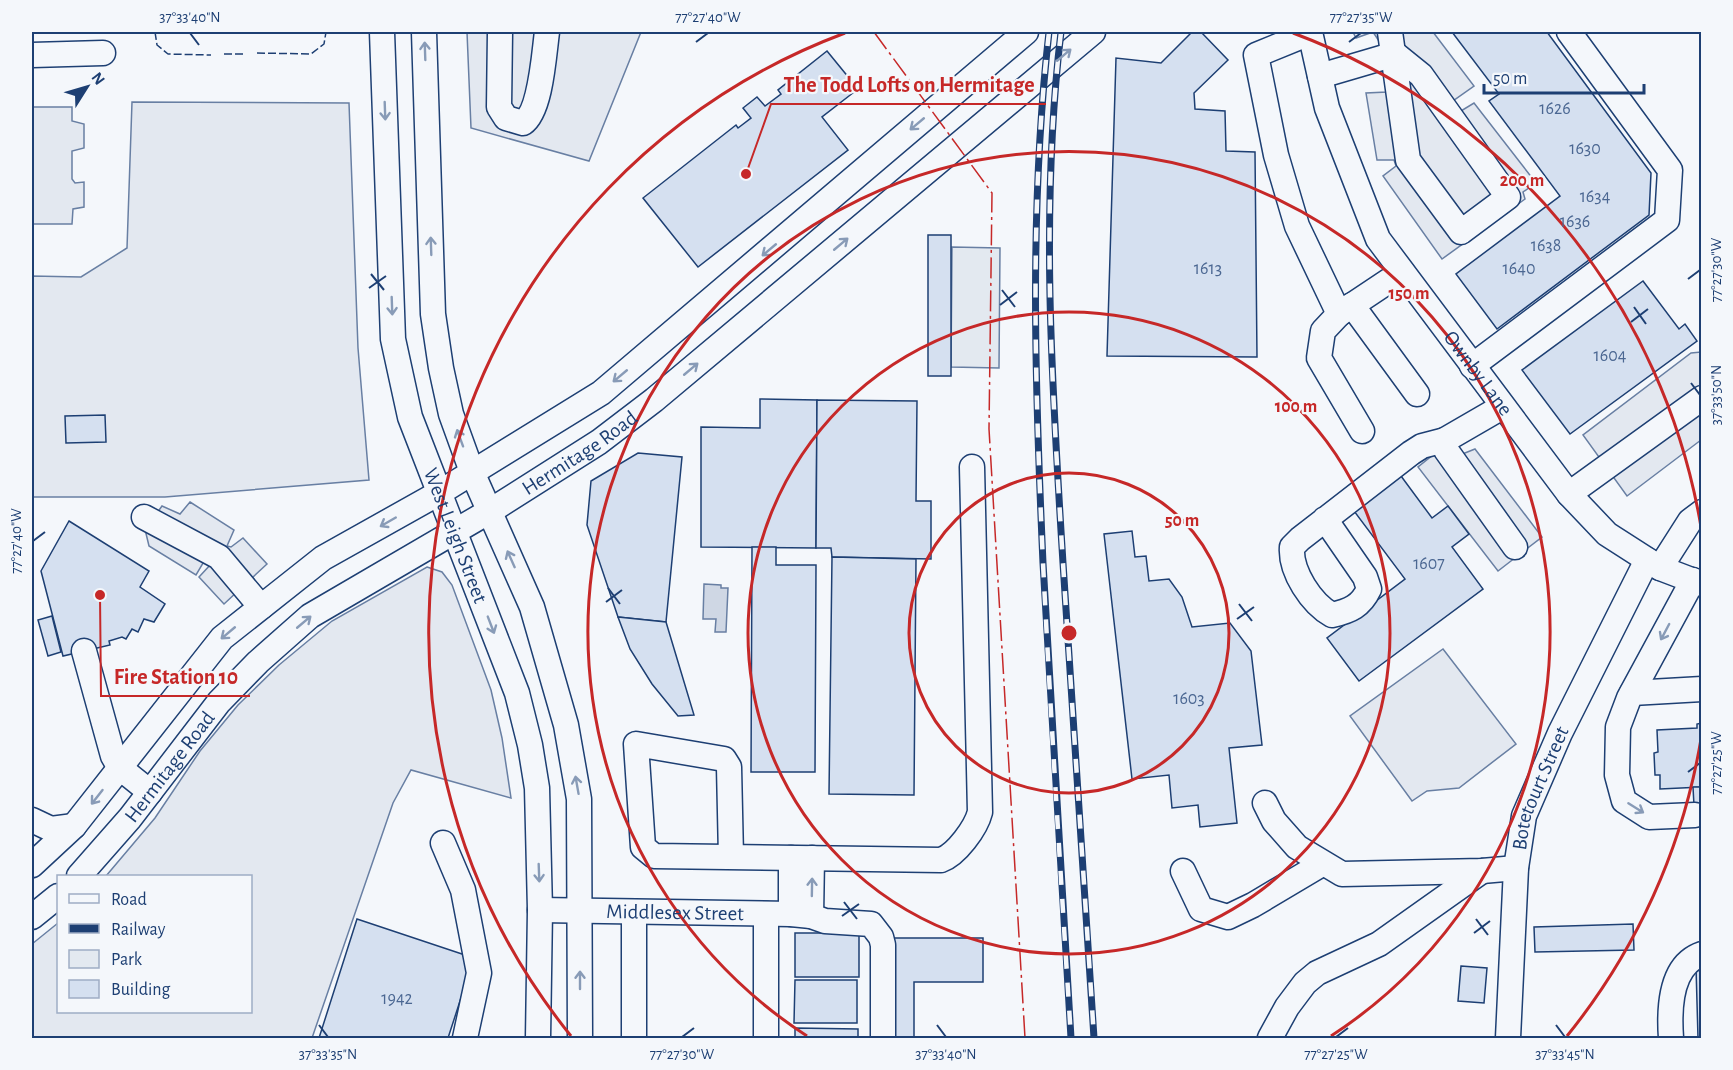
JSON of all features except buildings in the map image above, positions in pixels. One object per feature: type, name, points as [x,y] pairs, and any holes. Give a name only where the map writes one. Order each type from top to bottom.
[{"type":"street","name":"West Leigh Street","points":[[382,32],[393,339],[410,417],[517,693],[530,745],[537,788],[540,910],[538,1038]]},
{"type":"street","name":"West Leigh Street","points":[[424,32],[433,314],[441,368],[451,414],[472,472],[532,607],[566,725],[579,799],[580,1038]]},
{"type":"street","points":[[500,32],[499,107],[506,118],[523,123],[530,119],[537,98],[547,32]]},
{"type":"street","name":"Hermitage Road","points":[[32,865],[74,826],[222,638],[323,558],[439,493],[601,393],[1026,32]]},
{"type":"street","name":"Hermitage Road","points":[[80,875],[150,792],[219,702],[258,662],[310,616],[489,512],[599,442],[654,400],[1093,32]]},
{"type":"street","points":[[1310,32],[1256,55],[1276,155],[1297,226],[1345,310],[1417,394]]},
{"type":"street","name":"Ownby Lane","points":[[1310,32],[1328,108],[1378,239],[1569,494],[1607,534],[1654,564],[1697,582]]},
{"type":"street","points":[[1472,366],[1667,220],[1670,170],[1569,32]]},
{"type":"street","points":[[1320,76],[1393,43]]},
{"type":"street","points":[[1393,43],[1421,75],[1508,197],[1461,232],[1408,160],[1393,43]]},
{"type":"street","points":[[32,55],[102,53]]},
{"type":"street","points":[[1362,431],[1318,358],[1323,331],[1345,310],[1402,272]]},
{"type":"street","points":[[1569,494],[1701,398]]},
{"type":"street","points":[[1325,519],[1422,446],[1445,440],[1502,407]]},
{"type":"street","points":[[1445,440],[1446,450],[1515,547]]},
{"type":"street","points":[[730,857],[729,767],[724,759],[636,744],[643,847],[654,856],[941,860],[949,857],[977,821],[980,812],[972,467]]},
{"type":"street","name":"Botetourt Street","points":[[1508,1038],[1516,868],[1524,816],[1560,733],[1654,564],[1690,521],[1701,512]]},
{"type":"street","points":[[144,517],[219,557],[261,607]]},
{"type":"street","points":[[1695,815],[1649,817],[1624,801],[1617,775],[1618,727],[1632,693],[1697,582]]},
{"type":"street","points":[[84,651],[108,742],[120,768],[150,792]]},
{"type":"street","points":[[1632,693],[1701,689]]},
{"type":"street","points":[[1265,803],[1274,821],[1297,847],[1342,874],[1482,871],[1516,868]]},
{"type":"street","points":[[32,820],[51,829],[74,826]]},
{"type":"street","points":[[443,843],[463,890],[479,973],[465,1038]]},
{"type":"street","points":[[801,915],[802,858]]},
{"type":"street","points":[[1183,871],[1201,909],[1228,917],[1253,905],[1322,864]]},
{"type":"street","points":[[1270,1038],[1287,1007],[1305,983],[1317,973],[1380,944],[1482,871]]},
{"type":"street","points":[[32,917],[57,897]]},
{"type":"street","name":"Middlesex Street","points":[[540,910],[801,915],[825,921],[871,924],[881,937],[883,1038]]},
{"type":"street","points":[[634,913],[634,1038]]},
{"type":"street","points":[[766,914],[766,1038]]},
{"type":"street","points":[[1671,1038],[1675,984],[1680,971],[1688,961],[1701,954]]},
{"type":"green space","points":[[952,247],[1000,248],[999,368],[951,367]]},
{"type":"shaded area","points":[[467,32],[641,32],[589,161],[471,128]]},
{"type":"shaded area","points":[[1353,32],[1373,32],[1356,38]]},
{"type":"shaded area","points":[[1373,32],[1433,32],[1474,86],[1453,101],[1461,111],[1474,103],[1536,183],[1523,192],[1525,199],[1442,259],[1383,176],[1396,166],[1394,160],[1377,160],[1366,93],[1387,92],[1381,44]]},
{"type":"shaded area","points":[[132,102],[349,103],[358,348],[369,480],[165,497],[32,497],[32,276],[81,277],[127,248]]},
{"type":"shaded area","points":[[32,107],[72,107],[72,121],[84,124],[84,148],[72,151],[72,179],[75,183],[84,182],[84,207],[73,209],[72,224],[32,224]]},
{"type":"shaded area","points":[[1701,352],[1701,440],[1627,496],[1583,435],[1691,353]]},
{"type":"shaded area","points":[[1475,449],[1542,537],[1498,571],[1418,467],[1433,455],[1460,455]]},
{"type":"shaded area","points":[[190,502],[234,530],[227,546],[231,547],[243,538],[267,564],[224,604],[199,577],[211,564],[207,561],[203,563],[196,575],[149,546],[143,521],[157,513],[162,506],[180,514]]},
{"type":"shaded area","points":[[427,567],[442,572],[452,585],[491,690],[502,738],[511,798],[411,770],[393,803],[312,1038],[32,1038],[32,944],[57,924],[57,1013],[252,1013],[252,875],[107,875],[155,818],[200,751],[238,705],[279,665],[332,621]]},
{"type":"shaded area","points":[[704,584],[721,585],[721,588],[728,588],[726,632],[715,632],[716,619],[703,619]]},
{"type":"shaded area","points":[[1443,649],[1516,744],[1459,788],[1427,791],[1412,801],[1350,716]]},
{"type":"railway","points":[[1049,32],[1038,165],[1036,363],[1043,563],[1071,1038]]},
{"type":"railway","points":[[1061,32],[1051,164],[1052,364],[1094,1038]]},
{"type":"fence","points":[[155,32],[157,45],[168,54],[211,55]]},
{"type":"fence","points":[[257,53],[311,54],[324,44],[326,32]]},
{"type":"fence","points":[[224,54],[243,54]]},
{"type":"power","points":[[874,32],[992,193],[989,429],[1025,1038]]},
{"type":"place","name":"The Todd Lofts on Hermitage","points":[[746,174]]},
{"type":"place","name":"Fire Station 10","points":[[100,595]]}]
